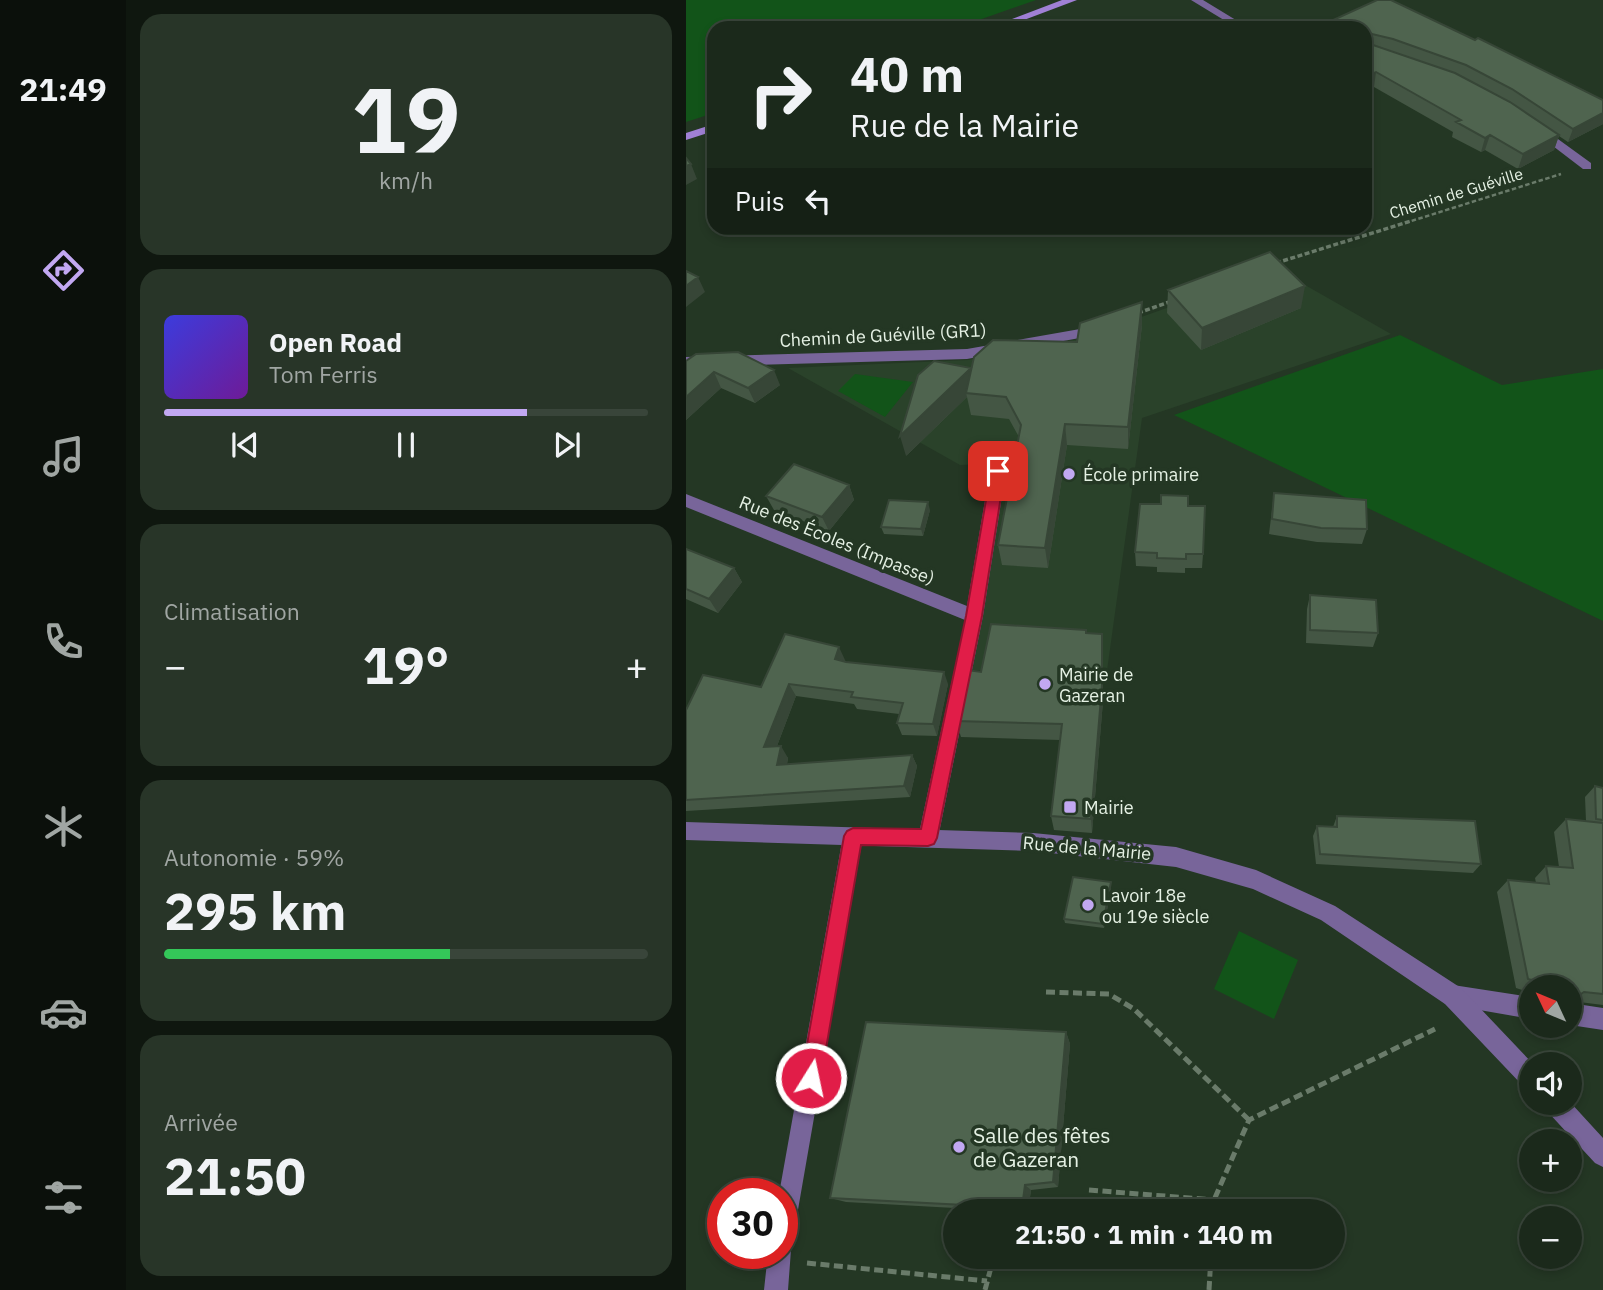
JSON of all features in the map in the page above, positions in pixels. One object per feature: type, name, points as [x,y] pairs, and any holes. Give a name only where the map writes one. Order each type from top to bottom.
[{"type":"main road","points":[[1013,21],[1072,0]]},
{"type":"main road","points":[[686,137],[707,130]]},
{"type":"street","points":[[1196,0],[1232,21]]},
{"type":"street","points":[[1522,120],[1556,140],[1587,166]]},
{"type":"street","name":"Chemin de Guéville (GR1)","points":[[686,362],[967,354],[1080,334]]},
{"type":"street","points":[[928,838],[974,616],[998,471]]},
{"type":"street","name":"Rue des Écoles (Impasse)","points":[[686,500],[974,616]]},
{"type":"street","name":"Rue de la Mairie","points":[[686,831],[1033,842],[1176,857],[1256,880],[1328,913],[1453,996]]},
{"type":"street","points":[[794,1178],[853,836]]},
{"type":"street","points":[[1453,996],[1519,1006]]},
{"type":"street","points":[[1453,996],[1519,1065]]},
{"type":"street","points":[[1582,1016],[1603,1019]]},
{"type":"street","points":[[1566,1115],[1603,1155]]},
{"type":"street","points":[[776,1290],[779,1269]]},
{"type":"path","name":"Chemin de Guéville","points":[[1372,233],[1587,166]]},
{"type":"path","name":"Chemin de Guéville","points":[[1274,264],[1367,235]]},
{"type":"path","points":[[1132,316],[1183,297]]},
{"type":"path","points":[[1046,992],[1109,994],[1134,1009],[1249,1120]]},
{"type":"path","points":[[1214,1199],[1249,1120],[1435,1029]]},
{"type":"path","points":[[1089,1190],[1202,1199]]},
{"type":"path","points":[[798,1254],[987,1281]]},
{"type":"path","points":[[985,1290],[990,1269]]},
{"type":"path","points":[[1209,1290],[1210,1269]]},
{"type":"shaded area","name":"École primaire","points":[[1277,269],[1391,334],[1142,418],[1106,678],[972,670],[1006,463],[960,465],[788,368],[968,360],[1079,339]]},
{"type":"green space","points":[[686,0],[1036,0],[976,21],[707,21],[707,115],[686,122]]},
{"type":"green space","points":[[1400,335],[1502,385],[1603,369],[1603,621],[1174,415]]},
{"type":"green space","points":[[855,374],[913,382],[885,417],[838,391]]},
{"type":"green space","points":[[1239,931],[1298,960],[1274,1019],[1214,989]]},
{"type":"building","points":[[1377,0],[1391,0],[1475,40],[1478,38],[1603,100],[1603,113],[1573,129],[1512,89],[1466,65],[1372,34],[1372,21],[1333,20]]},
{"type":"building","points":[[1372,45],[1455,73],[1510,102],[1559,135],[1523,154],[1490,135],[1485,138],[1456,122],[1461,120],[1376,72],[1372,74]]},
{"type":"building","points":[[1270,252],[1305,286],[1202,328],[1168,290]]},
{"type":"building","points":[[686,271],[698,277],[686,286]]},
{"type":"building","points":[[1142,302],[1128,427],[1065,424],[1045,548],[998,545],[1021,425],[1006,397],[966,393],[974,357],[993,340],[1077,342],[1080,323]]},
{"type":"building","points":[[738,352],[774,370],[748,388],[714,372],[686,397],[686,361],[696,354]]},
{"type":"building","points":[[934,361],[971,368],[900,436],[918,375]]},
{"type":"building","points":[[794,464],[849,485],[822,517],[766,496]]},
{"type":"building","points":[[1274,493],[1366,500],[1367,529],[1321,528],[1272,519]]},
{"type":"building","points":[[1161,495],[1188,496],[1188,506],[1205,506],[1203,554],[1186,554],[1186,559],[1157,558],[1157,553],[1135,552],[1140,504],[1161,504]]},
{"type":"building","points":[[889,500],[928,502],[921,529],[881,527]]},
{"type":"building","points":[[686,549],[734,568],[709,599],[686,589]]},
{"type":"building","points":[[1310,595],[1376,600],[1378,633],[1310,630]]},
{"type":"building","points":[[991,624],[1086,630],[1086,633],[1102,634],[1102,685],[1091,819],[1051,816],[1062,724],[956,721],[967,670],[981,672]]},
{"type":"building","points":[[785,634],[839,647],[835,659],[846,662],[944,672],[933,724],[897,723],[903,703],[851,697],[853,692],[789,684],[764,747],[781,746],[777,765],[912,755],[904,786],[686,800],[686,710],[703,675],[761,687]]},
{"type":"building","points":[[1595,786],[1603,788],[1603,820],[1596,819]]},
{"type":"building","points":[[1337,816],[1475,821],[1481,864],[1320,854],[1317,826],[1337,827]]},
{"type":"building","points":[[1566,819],[1603,823],[1603,994],[1582,993],[1582,975],[1527,975],[1508,880],[1549,884],[1546,866],[1573,868]]},
{"type":"building","name":"Lavoir 18e ou 19e siècle","points":[[1073,877],[1111,882],[1103,924],[1064,919]]},
{"type":"building","name":"Salle des fêtes de Gazeran","points":[[866,1022],[1066,1032],[1053,1182],[1025,1185],[1023,1199],[943,1199],[943,1204],[830,1198]]},
{"type":"place","name":"École primaire","points":[[1069,474]]},
{"type":"place","name":"Mairie de Gazeran","points":[[1045,684]]},
{"type":"place","name":"Mairie","points":[[1070,807]]},
{"type":"place","name":"Lavoir 18e ou 19e siècle","points":[[1088,905]]},
{"type":"place","name":"Salle des fêtes de Gazeran","points":[[959,1147]]},
{"type":"route","points":[[811,1078],[853,836],[928,838],[974,616],[998,471]]}]
